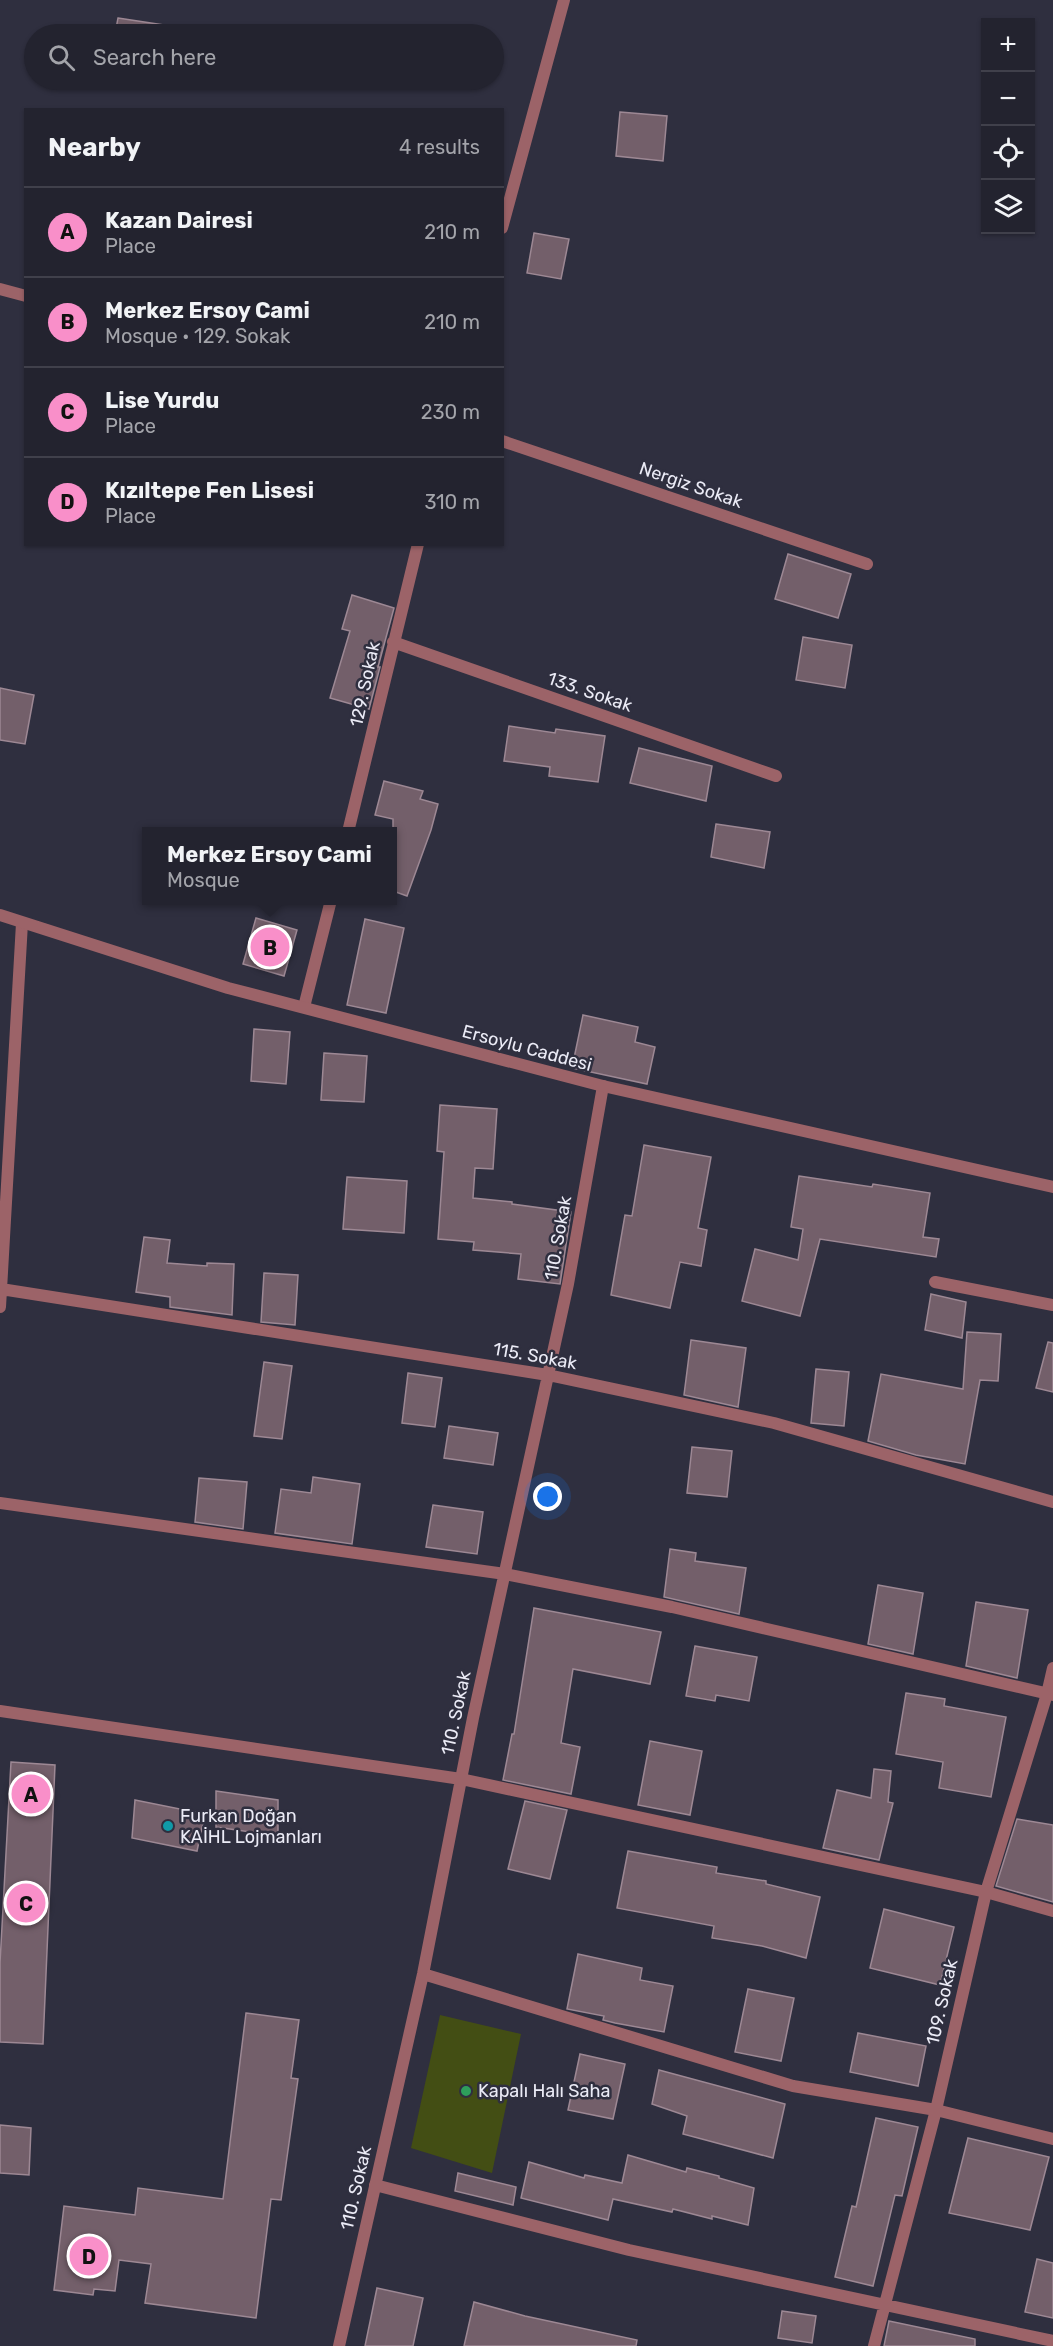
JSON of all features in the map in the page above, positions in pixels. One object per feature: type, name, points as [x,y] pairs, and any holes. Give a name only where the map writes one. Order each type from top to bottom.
[{"type":"street","points":[[504,221],[564,0]]},
{"type":"street","points":[[0,289],[24,295]]},
{"type":"street","name":"Nergiz Sokak","points":[[504,442],[867,564]]},
{"type":"street","name":"129. Sokak","points":[[349,827],[417,546]]},
{"type":"street","name":"133. Sokak","points":[[393,642],[776,776]]},
{"type":"street","points":[[304,1007],[330,905]]},
{"type":"street","name":"Ersoylu Caddesi","points":[[0,915],[228,988],[603,1086],[1053,1187]]},
{"type":"street","points":[[0,1307],[22,923]]},
{"type":"street","name":"110. Sokak","points":[[339,2346],[423,1974],[461,1779],[568,1284],[603,1086]]},
{"type":"street","points":[[935,1282],[1053,1305]]},
{"type":"street","name":"115. Sokak","points":[[1,1289],[548,1375],[774,1423],[1053,1502]]},
{"type":"street","points":[[0,1503],[505,1574],[672,1607],[1050,1694]]},
{"type":"street","name":"109. Sokak","points":[[874,2346],[936,2110],[986,1892],[1050,1694],[1053,1668]]},
{"type":"street","points":[[0,1711],[461,1779],[986,1892],[1053,1911]]},
{"type":"street","points":[[423,1974],[793,2086],[936,2110],[1053,2139]]},
{"type":"street","points":[[375,2185],[629,2250],[1053,2341]]},
{"type":"green space","name":"Kapalı Halı Saha","points":[[440,2015],[521,2034],[492,2173],[411,2148]]},
{"type":"building","points":[[118,18],[157,24],[117,24]]},
{"type":"building","points":[[620,112],[667,116],[663,161],[616,156]]},
{"type":"building","points":[[534,233],[569,239],[561,279],[527,273]]},
{"type":"building","points":[[788,554],[851,574],[838,618],[775,599]]},
{"type":"building","points":[[352,595],[394,608],[369,709],[330,698],[350,631],[342,629]]},
{"type":"building","points":[[803,637],[852,645],[845,688],[796,680]]},
{"type":"building","points":[[0,688],[34,695],[25,744],[0,740]]},
{"type":"building","points":[[509,726],[555,733],[556,729],[605,736],[598,782],[549,776],[550,767],[504,761]]},
{"type":"building","points":[[639,748],[712,766],[706,801],[630,783]]},
{"type":"building","points":[[384,781],[423,791],[420,799],[438,804],[407,896],[397,892],[397,827],[393,827],[393,819],[375,815]]},
{"type":"building","points":[[716,824],[770,832],[764,868],[711,857]]},
{"type":"building","points":[[256,918],[297,930],[284,976],[243,964]]},
{"type":"building","points":[[365,919],[404,928],[386,1013],[347,1005]]},
{"type":"building","points":[[583,1015],[638,1027],[635,1042],[655,1047],[647,1084],[572,1068]]},
{"type":"building","points":[[254,1029],[290,1032],[286,1084],[251,1081]]},
{"type":"building","points":[[324,1053],[367,1056],[364,1102],[321,1100]]},
{"type":"building","points":[[440,1105],[497,1109],[493,1169],[475,1168],[473,1198],[571,1212],[560,1284],[518,1279],[521,1254],[473,1250],[474,1242],[438,1239],[444,1152],[437,1151]]},
{"type":"building","points":[[644,1145],[711,1157],[698,1228],[707,1230],[701,1266],[680,1262],[670,1308],[611,1295],[625,1215],[632,1216]]},
{"type":"building","points":[[799,1176],[930,1193],[923,1237],[939,1239],[936,1257],[820,1239],[800,1316],[742,1301],[755,1249],[798,1260],[803,1229],[791,1227]]},
{"type":"building","points":[[347,1177],[407,1181],[404,1233],[343,1229]]},
{"type":"building","points":[[144,1237],[170,1240],[167,1263],[207,1266],[207,1263],[234,1264],[232,1315],[170,1307],[170,1297],[136,1292]]},
{"type":"building","points":[[264,1273],[298,1275],[295,1325],[261,1322]]},
{"type":"building","points":[[931,1294],[966,1302],[962,1338],[925,1330]]},
{"type":"building","points":[[967,1332],[1001,1334],[998,1381],[980,1380],[965,1464],[916,1455],[868,1441],[881,1374],[963,1389]]},
{"type":"building","points":[[691,1340],[746,1348],[738,1407],[684,1395]]},
{"type":"building","points":[[1048,1342],[1053,1343],[1053,1392],[1036,1388]]},
{"type":"building","points":[[264,1362],[292,1366],[282,1439],[254,1436]]},
{"type":"building","points":[[816,1369],[849,1372],[844,1426],[811,1423]]},
{"type":"building","points":[[408,1373],[442,1378],[435,1427],[402,1423]]},
{"type":"building","points":[[449,1426],[498,1433],[493,1465],[444,1458]]},
{"type":"building","points":[[692,1447],[732,1451],[727,1497],[687,1493]]},
{"type":"building","points":[[313,1477],[360,1484],[352,1544],[275,1533],[281,1489],[311,1493]]},
{"type":"building","points":[[199,1478],[247,1482],[243,1529],[195,1522]]},
{"type":"building","points":[[433,1505],[483,1512],[477,1554],[426,1547]]},
{"type":"building","points":[[670,1549],[696,1553],[695,1561],[746,1568],[739,1614],[664,1597]]},
{"type":"building","points":[[878,1585],[923,1593],[913,1654],[868,1644]]},
{"type":"building","points":[[976,1602],[1028,1610],[1017,1678],[966,1666]]},
{"type":"building","points":[[534,1608],[661,1632],[650,1684],[573,1669],[561,1743],[580,1747],[571,1794],[503,1780],[512,1734],[514,1734]]},
{"type":"building","points":[[695,1646],[757,1657],[749,1701],[716,1695],[715,1701],[686,1696]]},
{"type":"building","points":[[906,1693],[945,1699],[944,1706],[1006,1717],[991,1797],[939,1788],[943,1762],[896,1754]]},
{"type":"building","points":[[650,1741],[702,1751],[690,1815],[638,1805]]},
{"type":"building","points":[[11,1762],[55,1765],[43,2044],[0,2042],[0,1963]]},
{"type":"building","points":[[874,1769],[891,1771],[888,1802],[893,1803],[879,1860],[823,1848],[837,1790],[871,1798]]},
{"type":"building","name":"Furkan Doğan KAİHL Lojmanları","points":[[216,1791],[278,1800],[278,1836],[216,1827]]},
{"type":"building","name":"Furkan Doğan KAİHL Lojmanları","points":[[135,1800],[205,1814],[197,1851],[132,1838]]},
{"type":"building","points":[[525,1801],[567,1810],[550,1879],[508,1869]]},
{"type":"building","points":[[1017,1819],[1053,1825],[1053,1902],[996,1886]]},
{"type":"building","points":[[628,1851],[717,1867],[716,1873],[766,1881],[766,1884],[820,1897],[806,1958],[762,1946],[712,1938],[714,1926],[617,1908]]},
{"type":"building","points":[[884,1909],[954,1927],[940,1985],[870,1968]]},
{"type":"building","points":[[578,1954],[642,1968],[640,1980],[673,1986],[664,2032],[615,2023],[603,2020],[604,2016],[567,2009]]},
{"type":"building","points":[[748,1989],[794,1998],[781,2061],[735,2052]]},
{"type":"building","points":[[246,2013],[299,2020],[291,2078],[298,2079],[281,2200],[271,2199],[256,2318],[145,2303],[151,2264],[119,2260],[115,2291],[94,2289],[93,2295],[54,2290],[64,2206],[135,2215],[138,2188],[223,2199]]},
{"type":"building","points":[[858,2033],[926,2046],[918,2086],[850,2072]]},
{"type":"building","points":[[580,2054],[625,2064],[613,2119],[568,2110]]},
{"type":"building","points":[[659,2070],[785,2104],[773,2158],[683,2134],[687,2116],[652,2104]]},
{"type":"building","points":[[876,2118],[918,2127],[902,2196],[895,2195],[873,2286],[835,2277],[852,2206],[856,2207]]},
{"type":"building","points":[[0,2125],[31,2128],[29,2175],[0,2173]]},
{"type":"building","points":[[968,2138],[1049,2157],[1030,2230],[949,2213]]},
{"type":"building","points":[[628,2155],[686,2172],[687,2168],[719,2176],[719,2178],[754,2188],[748,2225],[712,2216],[712,2219],[673,2209],[672,2212],[613,2199],[608,2220],[521,2198],[529,2162],[584,2178],[585,2175],[622,2183]]},
{"type":"building","points":[[458,2173],[516,2187],[513,2205],[455,2191]]},
{"type":"building","points":[[1037,2259],[1053,2263],[1053,2318],[1025,2312]]},
{"type":"building","points":[[377,2288],[423,2298],[413,2346],[365,2346]]},
{"type":"building","points":[[474,2302],[525,2316],[637,2340],[636,2346],[464,2346]]},
{"type":"building","points":[[782,2311],[816,2316],[812,2343],[778,2338]]},
{"type":"building","points":[[889,2321],[975,2339],[975,2346],[884,2346]]},
{"type":"place","name":"Merkez Ersoy Cami","points":[[270,947]]},
{"type":"place","name":"Kazan Dairesi","points":[[31,1794]]},
{"type":"place","name":"Furkan Doğan KAİHL Lojmanları","points":[[168,1826]]},
{"type":"place","name":"Lise Yurdu","points":[[26,1903]]},
{"type":"place","name":"Kapalı Halı Saha","points":[[466,2091]]},
{"type":"place","name":"Kızıltepe Fen Lisesi","points":[[89,2256]]}]
